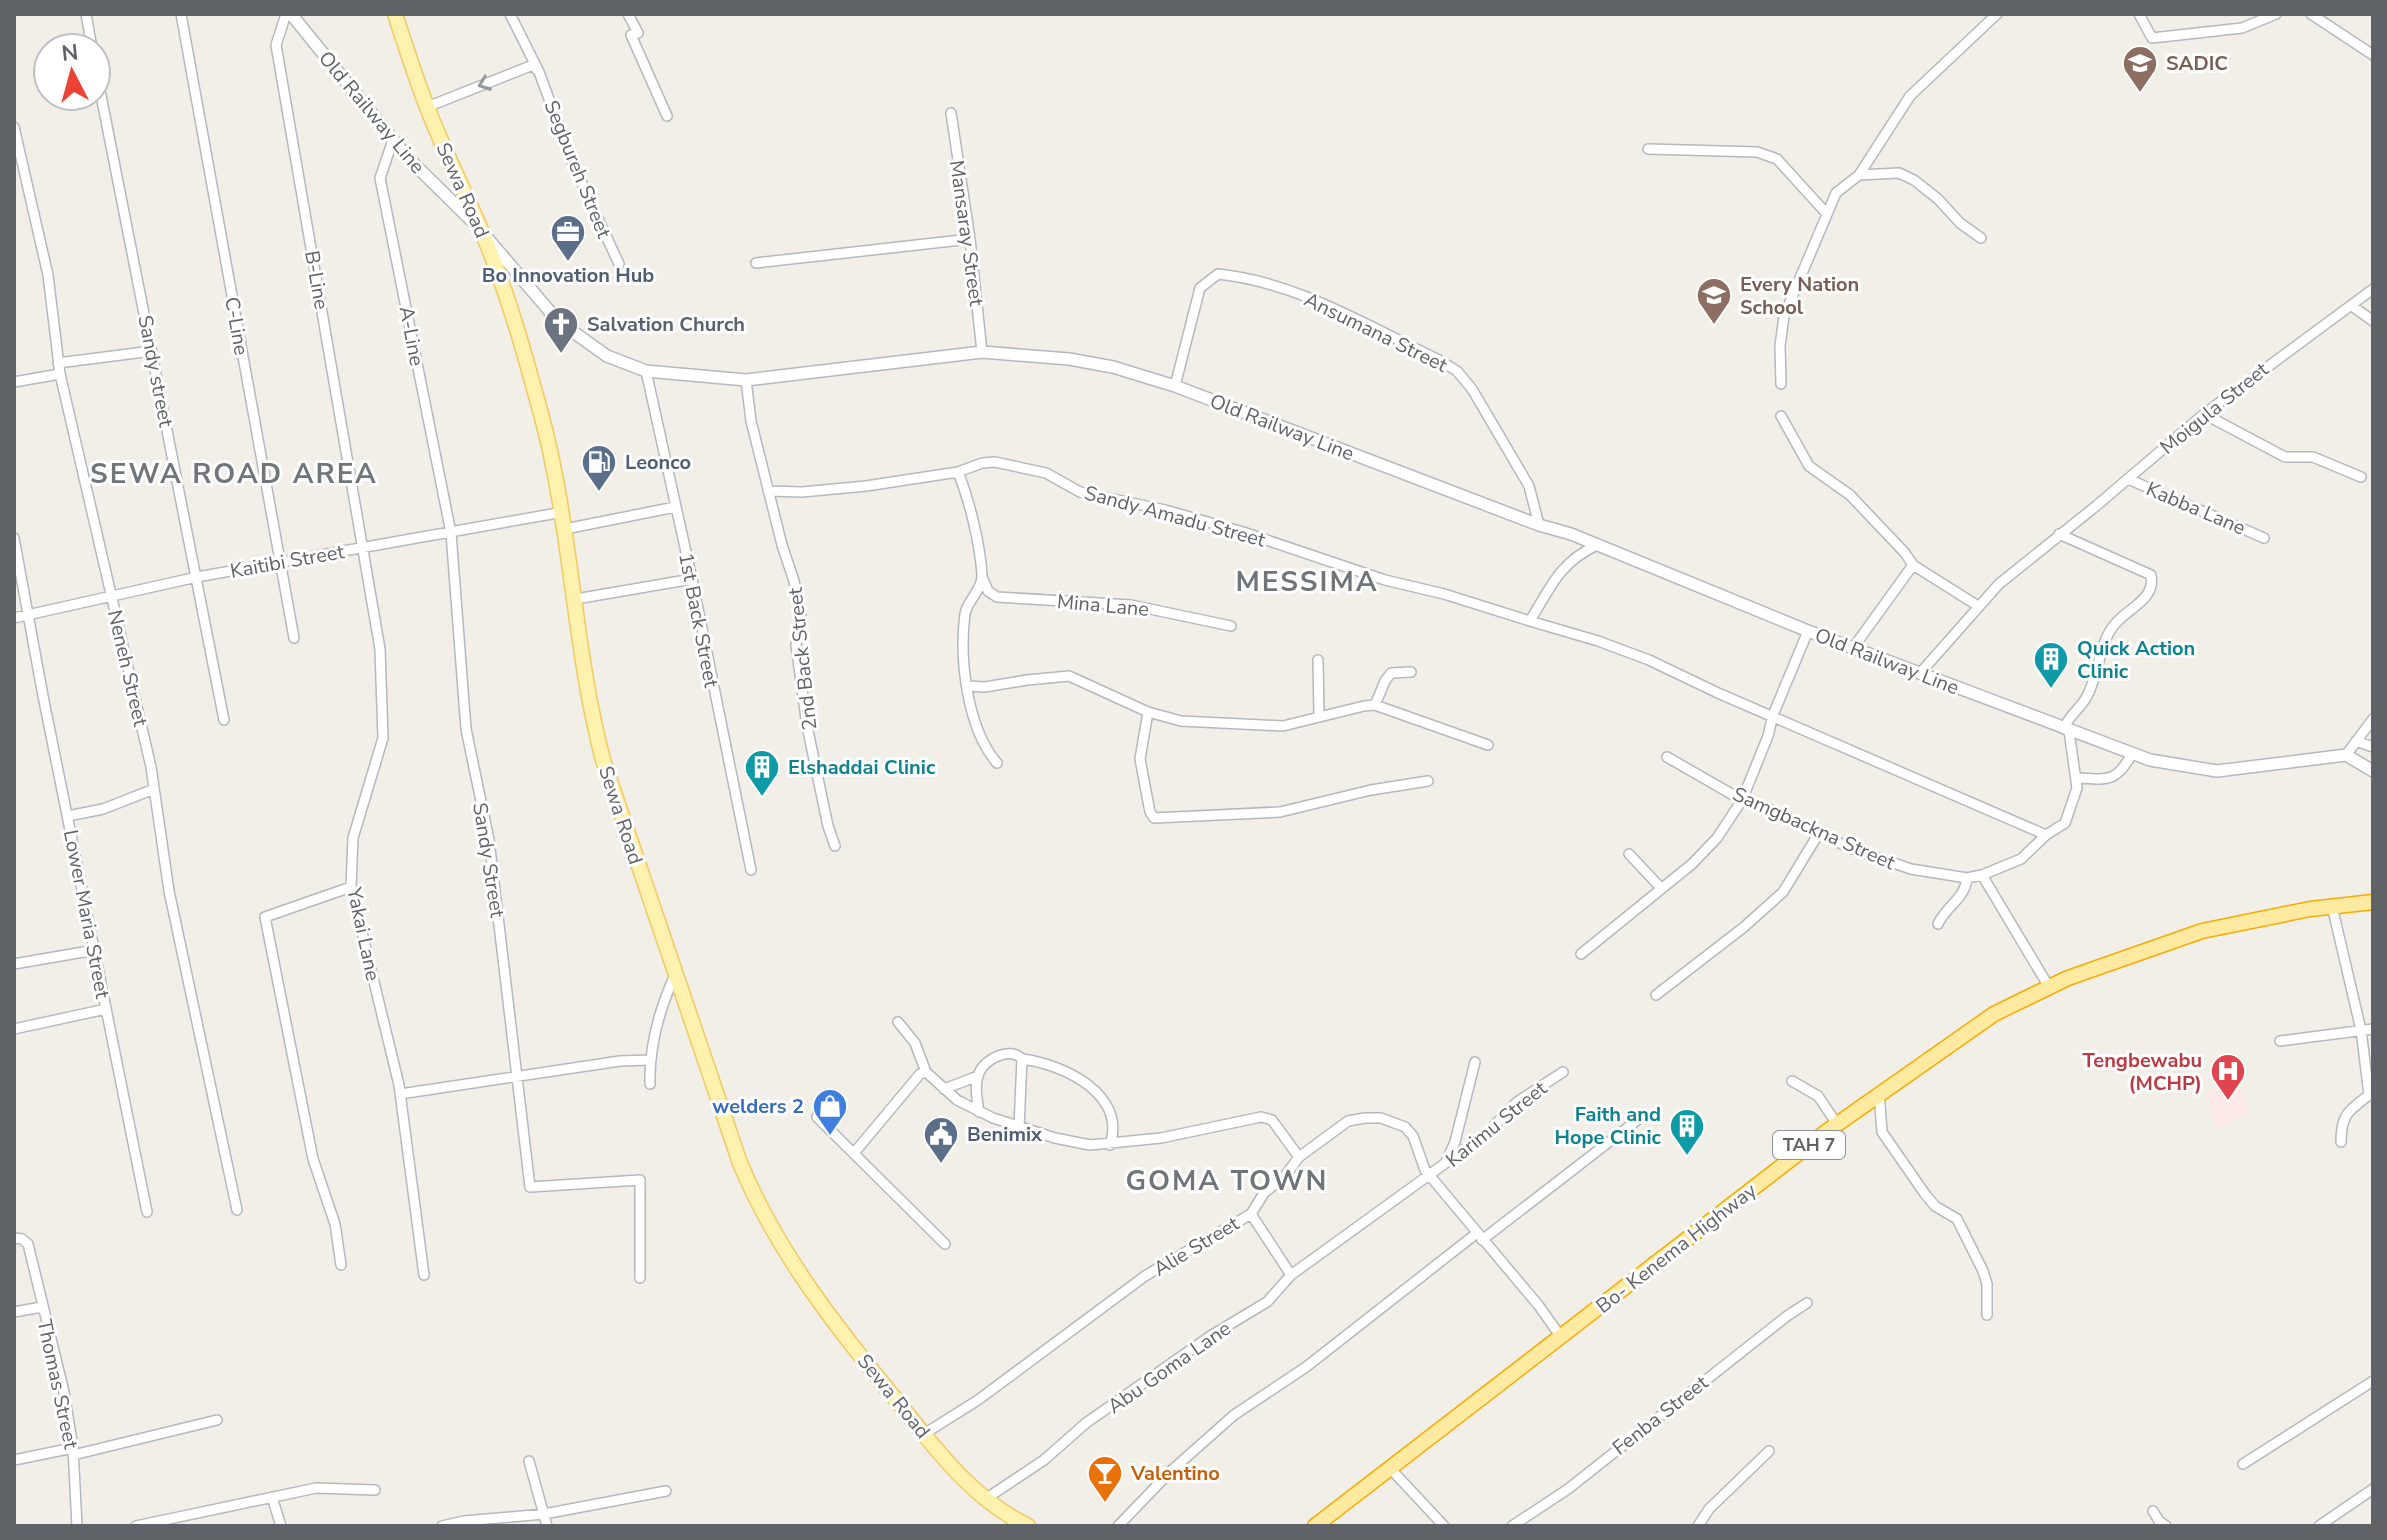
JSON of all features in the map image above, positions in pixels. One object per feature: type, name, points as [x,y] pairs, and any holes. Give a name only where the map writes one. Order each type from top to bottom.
[{"type":"highway","name":"Bo- Kenema Highway","points":[[1324,1523],[1389,1467],[1879,1092],[1994,1014],[2049,987],[2133,953],[2202,931],[2332,906],[2373,902]]},
{"type":"main road","name":"Sewa Road","points":[[395,14],[427,107],[482,231],[512,316],[541,414],[563,512],[582,667],[600,749],[740,1163],[769,1226],[810,1288],[924,1434],[984,1500],[1028,1526]]},
{"type":"street","name":"C-Line","points":[[181,14],[294,638]]},
{"type":"street","name":"Old Railway Line","points":[[288,14],[393,140],[482,231],[558,321],[607,356],[646,371],[746,380],[982,352],[1069,359],[1113,367],[1175,386],[1539,525],[1571,534],[1808,631],[2132,754],[2186,768],[2217,771],[2346,755]]},
{"type":"street","name":"B-Line","points":[[288,14],[276,45],[363,547]]},
{"type":"street","name":"Segbureh Street","points":[[510,14],[539,72],[573,164],[619,264]]},
{"type":"street","points":[[628,14],[638,33],[631,35],[667,116]]},
{"type":"street","points":[[1781,384],[1780,346],[1784,316],[1836,193],[1859,175],[1910,96],[1997,14]]},
{"type":"street","points":[[2139,14],[2152,38],[2242,28],[2276,14]]},
{"type":"street","points":[[2311,14],[2373,55]]},
{"type":"street","points":[[427,107],[533,65],[539,72]]},
{"type":"street","name":"Sandy street","points":[[104,112],[224,720]]},
{"type":"street","name":"Mansaray Street","points":[[951,113],[970,239],[982,352]]},
{"type":"street","name":"Neneh Street","points":[[14,127],[48,275],[59,369],[154,789],[169,891],[237,1210]]},
{"type":"street","name":"A-Line","points":[[393,140],[380,178],[451,533]]},
{"type":"street","points":[[1648,149],[1757,152],[1777,159],[1827,214]]},
{"type":"street","points":[[1859,175],[1899,173],[1914,180],[1938,199],[1960,223],[1981,238]]},
{"type":"street","points":[[756,263],[970,239]]},
{"type":"street","name":"Ansumana Street","points":[[1175,386],[1200,288],[1218,274],[1249,277],[1285,287],[1457,371],[1472,389],[1529,486],[1539,525]]},
{"type":"street","name":"Moigula Street","points":[[1921,672],[1999,584],[2204,414],[2373,289]]},
{"type":"street","points":[[2352,306],[2373,321]]},
{"type":"street","points":[[14,382],[59,369],[152,351]]},
{"type":"street","name":"1st Back Street","points":[[646,371],[751,870]]},
{"type":"street","name":"2nd Back Street","points":[[746,380],[751,421],[801,617],[796,645],[807,726],[835,846]]},
{"type":"street","points":[[2204,414],[2285,457],[2313,457],[2361,477]]},
{"type":"street","points":[[1781,416],[1809,466],[1850,495],[1913,565],[1978,606]]},
{"type":"street","name":"Sandy Amadu Street","points":[[768,491],[802,492],[958,472],[982,463],[995,462],[1046,473],[1080,492],[1165,510],[1243,532],[1385,580],[1444,594],[1598,641],[1649,660],[2046,835]]},
{"type":"street","points":[[958,472],[967,496],[983,579],[965,611],[966,692],[975,728],[997,763]]},
{"type":"street","name":"Kabba Lane","points":[[2128,479],[2264,538]]},
{"type":"street","points":[[565,529],[675,507]]},
{"type":"street","name":"Kaitibi Street","points":[[14,618],[197,577],[563,512]]},
{"type":"street","name":"Sandy Street","points":[[451,533],[466,729],[489,840],[530,1187],[640,1180],[640,1278]]},
{"type":"street","points":[[1938,924],[1942,916],[1958,902],[1967,878],[2021,859],[2046,835],[2065,823],[2078,778],[2066,730],[2074,712],[2085,700],[2106,639],[2120,618],[2153,586],[2151,575],[2059,534]]},
{"type":"street","name":"Lower Maria Street","points":[[14,538],[147,1212]]},
{"type":"street","points":[[1530,621],[1556,576],[1575,556],[1597,545]]},
{"type":"street","name":"Yakai Lane","points":[[363,547],[380,649],[383,738],[353,838],[351,887],[400,1094],[424,1275]]},
{"type":"street","points":[[1853,648],[1913,565]]},
{"type":"street","points":[[576,599],[692,579]]},
{"type":"street","name":"Mina Lane","points":[[983,579],[988,591],[997,597],[1131,605],[1231,626]]},
{"type":"street","points":[[1581,954],[1692,864],[1717,838],[1742,800],[1808,631]]},
{"type":"street","points":[[1318,660],[1319,715]]},
{"type":"street","points":[[1375,705],[1391,673],[1411,672]]},
{"type":"street","points":[[968,686],[985,687],[1069,676],[1148,712],[1181,721],[1283,726],[1319,715],[1375,705],[1488,745]]},
{"type":"street","points":[[1148,712],[1140,759],[1150,812],[1154,818],[1280,812],[1371,790],[1428,781]]},
{"type":"street","points":[[2373,719],[2346,755],[2373,771]]},
{"type":"street","points":[[2356,741],[2373,747]]},
{"type":"street","points":[[2078,778],[2104,779],[2121,773],[2132,754]]},
{"type":"street","name":"Samgbackna Street","points":[[1667,757],[1742,800],[1850,848],[1911,869],[1967,878]]},
{"type":"street","points":[[68,816],[103,809],[154,789]]},
{"type":"street","points":[[1656,995],[1744,927],[1783,892],[1819,833]]},
{"type":"street","points":[[1629,854],[1661,888]]},
{"type":"street","points":[[1982,875],[2049,987]]},
{"type":"street","points":[[341,1265],[335,1224],[313,1159],[265,917],[351,887]]},
{"type":"street","points":[[2332,906],[2361,1030],[2369,1095],[2348,1111],[2341,1123],[2341,1142]]},
{"type":"street","points":[[14,964],[95,950]]},
{"type":"street","points":[[650,1084],[649,1060],[660,1007],[675,975]]},
{"type":"street","points":[[14,1029],[106,1009]]},
{"type":"street","points":[[898,1022],[915,1043],[926,1072],[944,1089],[979,1112],[1019,1127],[1090,1145],[1110,1145],[1161,1138],[1261,1117],[1272,1120],[1299,1157]]},
{"type":"street","points":[[2280,1041],[2373,1029]]},
{"type":"street","points":[[979,1112],[975,1090],[980,1069],[999,1055],[1011,1052],[1022,1059],[1050,1065],[1088,1085],[1107,1105],[1113,1118],[1114,1134],[1110,1145]]},
{"type":"street","points":[[1019,1127],[1022,1059]]},
{"type":"street","points":[[400,1094],[620,1061],[649,1060]]},
{"type":"street","points":[[1445,1165],[1455,1142],[1475,1062]]},
{"type":"street","points":[[854,1153],[920,1074],[926,1072]]},
{"type":"street","name":"Karimu Street","points":[[1291,1275],[1445,1165],[1487,1133],[1517,1102],[1563,1072]]},
{"type":"street","points":[[944,1089],[978,1076]]},
{"type":"street","points":[[1792,1081],[1818,1096],[1837,1124]]},
{"type":"street","points":[[1879,1092],[1882,1132],[1935,1206],[1957,1219],[1983,1271],[1987,1284],[1987,1315]]},
{"type":"street","points":[[817,1117],[945,1244]]},
{"type":"street","name":"Alie Street","points":[[924,1434],[978,1400],[1145,1276],[1251,1214],[1264,1193],[1285,1176],[1299,1157],[1348,1121],[1381,1118],[1405,1127],[1413,1136],[1425,1170],[1539,1306],[1561,1337]]},
{"type":"street","points":[[1118,1526],[1172,1470],[1234,1415],[1306,1367],[1640,1118]]},
{"type":"street","points":[[1251,1214],[1291,1275]]},
{"type":"street","name":"Thomas Street","points":[[14,1238],[28,1244],[64,1392],[73,1452],[77,1526]]},
{"type":"street","name":"Abu Goma Lane","points":[[984,1500],[1044,1460],[1086,1423],[1212,1335],[1267,1302],[1291,1275]]},
{"type":"street","name":"Fenba Street","points":[[1512,1526],[1568,1489],[1807,1303]]},
{"type":"street","points":[[14,1312],[42,1307]]},
{"type":"street","points":[[2243,1464],[2373,1381]]},
{"type":"street","points":[[14,1460],[73,1452],[217,1420]]},
{"type":"street","points":[[1698,1526],[1709,1509],[1769,1451]]},
{"type":"street","points":[[529,1461],[547,1526]]},
{"type":"street","points":[[1389,1467],[1444,1526]]},
{"type":"street","points":[[136,1526],[316,1488],[375,1490]]},
{"type":"street","points":[[2319,1526],[2373,1489]]},
{"type":"street","points":[[442,1526],[544,1514],[666,1491]]},
{"type":"street","points":[[272,1497],[281,1526]]},
{"type":"street","points":[[2153,1511],[2166,1526]]},
{"type":"shaded area","name":"Tengbewabu (MCHP)","points":[[2237,1081],[2250,1113],[2218,1128],[2206,1091]]},
{"type":"place","name":"SADIC","points":[[2140,94]]},
{"type":"place","name":"Bo Innovation Hub","points":[[568,263]]},
{"type":"place","name":"Every Nation School","points":[[1714,326]]},
{"type":"place","name":"Salvation Church","points":[[561,355]]},
{"type":"place","name":"Leonco","points":[[599,493]]},
{"type":"place","name":"Quick Action Clinic","points":[[2051,690]]},
{"type":"place","name":"Elshaddai Clinic","points":[[762,798]]},
{"type":"place","name":"Tengbewabu (MCHP)","points":[[2228,1102]]},
{"type":"place","name":"welders 2","points":[[830,1137]]},
{"type":"place","name":"Faith and Hope Clinic","points":[[1687,1157]]},
{"type":"place","name":"Benimix","points":[[941,1165]]},
{"type":"place","name":"Valentino","points":[[1105,1504]]},
{"type":"district","name":"SEWA ROAD AREA","points":[[234,473]]},
{"type":"district","name":"MESSIMA","points":[[1307,581]]},
{"type":"district","name":"GOMA TOWN","points":[[1227,1180]]}]
